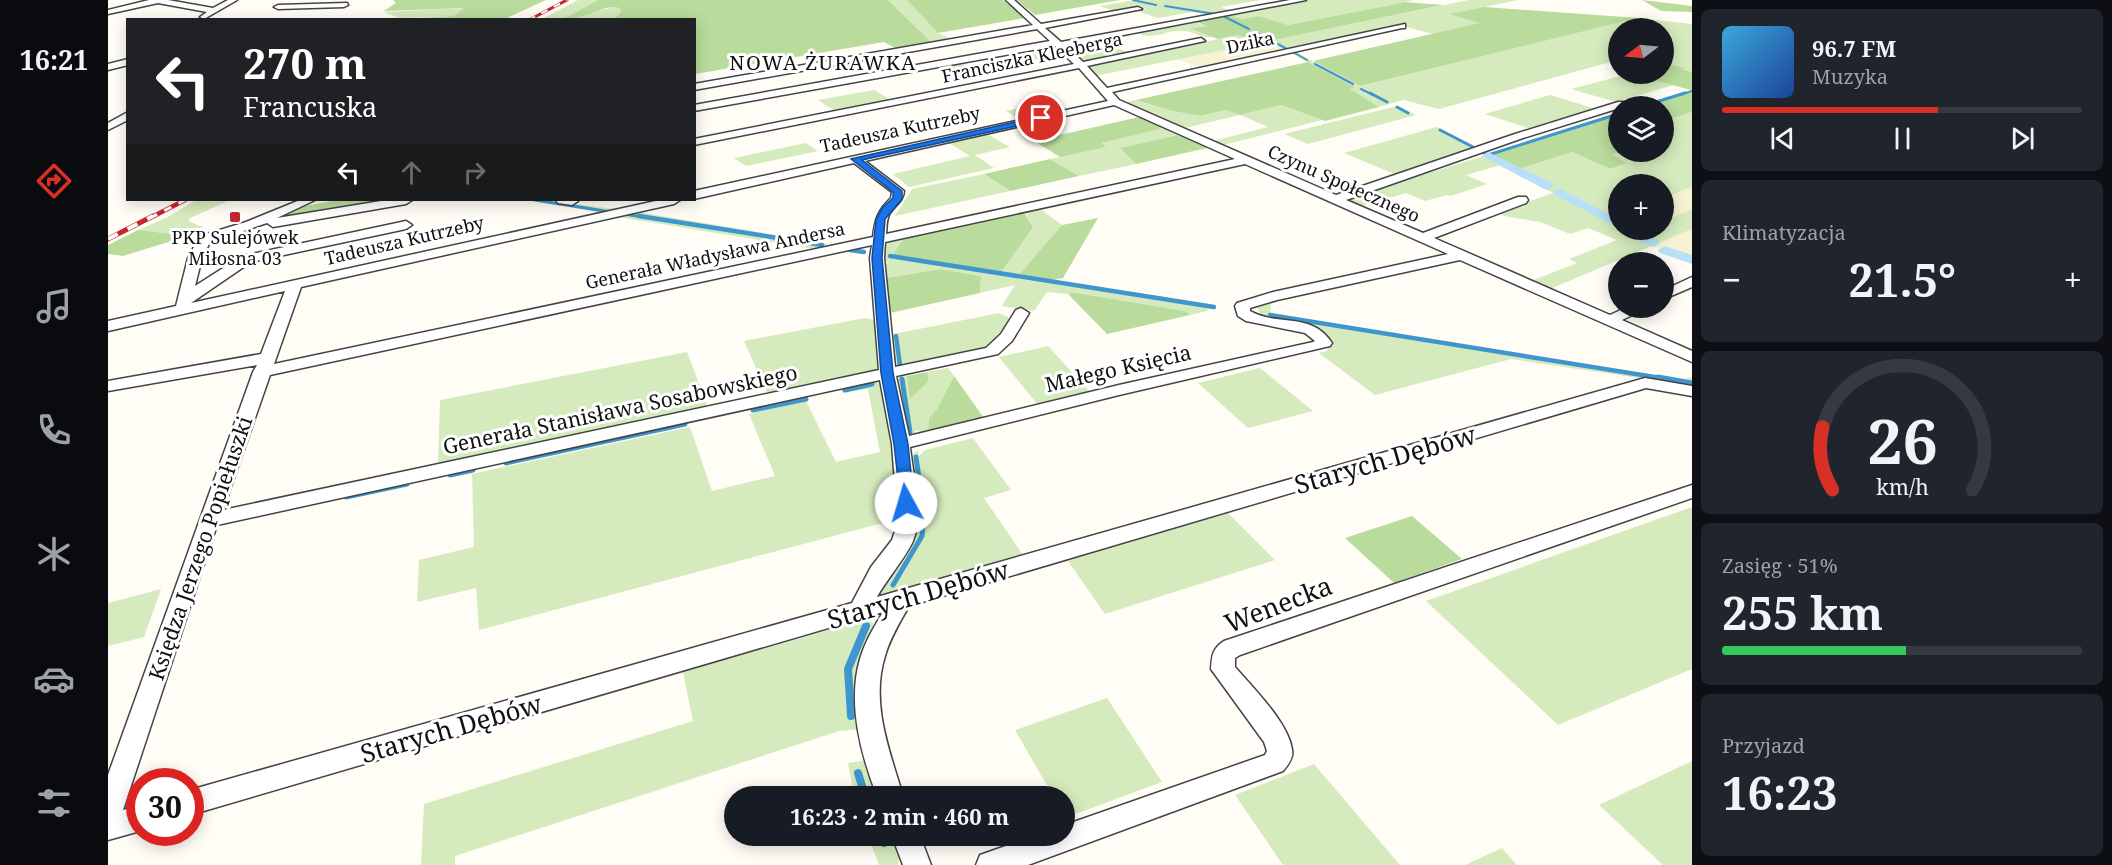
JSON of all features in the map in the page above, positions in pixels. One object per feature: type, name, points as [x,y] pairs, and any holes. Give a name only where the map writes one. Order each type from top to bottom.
[{"type":"street","points":[[108,12],[158,0],[204,9],[218,9]]},
{"type":"street","points":[[203,18],[233,0]]},
{"type":"street","name":"Czynu Społecznego","points":[[1010,0],[1041,27],[1115,102],[1692,357]]},
{"type":"street","points":[[696,108],[1302,0]]},
{"type":"street","points":[[278,7],[347,2]]},
{"type":"street","points":[[335,13],[347,2]]},
{"type":"street","points":[[696,87],[1138,9]]},
{"type":"street","name":"Dzika","points":[[1105,91],[1402,26]]},
{"type":"street","name":"Franciszka Kleeberga","points":[[696,142],[1201,41]]},
{"type":"street","points":[[108,56],[126,60]]},
{"type":"street","points":[[108,67],[126,62]]},
{"type":"street","name":"Tadeusza Kutrzeby","points":[[696,195],[1115,102]]},
{"type":"street","points":[[1336,199],[1409,176],[1519,136],[1608,108]]},
{"type":"street","points":[[108,127],[126,116]]},
{"type":"street","points":[[108,133],[121,131]]},
{"type":"street","points":[[856,159],[898,191],[897,199],[886,209],[880,219],[877,258],[887,373],[901,444],[908,522],[902,542],[879,573],[860,609]]},
{"type":"street","name":"Generała Władysława Andersa","points":[[108,386],[264,365],[831,250],[1247,160]]},
{"type":"street","points":[[183,304],[195,258],[205,238],[251,225],[307,201]]},
{"type":"street","points":[[251,225],[264,225],[400,201]]},
{"type":"street","name":"Tadeusza Kutrzeby","points":[[108,326],[183,304],[296,284],[669,201]]},
{"type":"street","points":[[1423,238],[1522,201]]},
{"type":"street","points":[[183,304],[231,267],[247,259],[406,225]]},
{"type":"street","points":[[831,250],[877,258]]},
{"type":"street","name":"Małego Księcia","points":[[901,444],[1324,343],[1319,335],[1307,328],[1255,319],[1243,313],[1241,309],[1244,304],[1462,255]]},
{"type":"street","points":[[1674,290],[1692,281]]},
{"type":"street","name":"Księdza Jerzego Popiełuszki","points":[[108,813],[264,365],[296,284]]},
{"type":"street","name":"Generała Stanisława Sosabowskiego","points":[[209,520],[997,350],[1005,342],[1021,313]]},
{"type":"street","points":[[1609,321],[1615,318]]},
{"type":"street","name":"Starych Dębów","points":[[204,800],[1645,383],[1692,391]]},
{"type":"street","name":"Wenecka","points":[[990,865],[1274,763],[1279,757],[1280,750],[1275,736],[1223,669],[1224,653],[1232,648],[1692,491]]},
{"type":"street","points":[[886,786],[869,714],[870,668],[881,636],[901,600]]},
{"type":"street","points":[[108,827],[126,822]]},
{"type":"street","points":[[910,846],[917,865]]},
{"type":"shaded area","points":[[1268,41],[1285,50],[1200,68],[1178,59]]},
{"type":"shaded area","points":[[1692,187],[1692,209],[1674,217],[1674,194]]},
{"type":"shaded area","points":[[1692,229],[1692,262],[1674,255],[1674,252],[1667,252],[1652,246],[1667,240],[1674,240],[1674,237]]},
{"type":"green space","points":[[393,0],[546,0],[507,18],[417,18],[454,16],[464,8],[384,11],[396,3]]},
{"type":"green space","points":[[578,0],[598,0],[565,18],[544,18]]},
{"type":"green space","points":[[598,0],[888,0],[933,44],[899,50],[884,42],[696,74],[696,18],[615,18],[621,12],[620,8],[615,7],[580,17],[565,18]]},
{"type":"green space","points":[[888,0],[907,0],[938,33],[953,40],[933,44]]},
{"type":"green space","points":[[907,0],[1003,0],[1025,18],[938,33]]},
{"type":"green space","points":[[1017,0],[1120,0],[1035,15]]},
{"type":"green space","points":[[1135,0],[1260,0],[1221,7],[1235,12],[1212,16],[1192,12],[1158,18],[1137,11],[1146,9],[1141,7],[1117,12],[1100,6]]},
{"type":"green space","points":[[1309,0],[1414,0],[1288,25],[1259,16],[1242,19],[1229,15]]},
{"type":"green space","points":[[1469,0],[1518,0],[1450,14],[1482,23],[1433,34],[1399,25],[1285,50],[1268,41]]},
{"type":"green space","points":[[1642,0],[1692,6],[1692,12],[1661,11]]},
{"type":"green space","points":[[1405,2],[1443,5],[1259,43],[1238,35],[1218,39],[1190,29],[1208,26],[1194,21],[1229,15],[1242,19],[1259,16],[1288,25]]},
{"type":"green space","points":[[615,7],[621,8],[621,12],[615,18],[565,18]]},
{"type":"green space","points":[[1484,7],[1638,18],[1608,18],[1608,25],[1360,86],[1313,61],[1480,23],[1449,14]]},
{"type":"green space","points":[[465,8],[454,16],[400,18],[383,12]]},
{"type":"green space","points":[[1194,21],[1209,26],[1191,30],[1213,37],[1184,31],[1155,36],[1135,32]]},
{"type":"green space","points":[[1674,22],[1692,24],[1692,72],[1681,69],[1685,68],[1674,65]]},
{"type":"green space","points":[[1608,25],[1608,63],[1439,109],[1403,100],[1379,107],[1349,89],[1354,87],[1289,52],[1295,52],[1360,86]]},
{"type":"green space","points":[[1238,35],[1259,43],[1095,76],[1085,66]]},
{"type":"green space","points":[[1108,45],[1131,53],[1082,63],[1070,51]]},
{"type":"green space","points":[[1055,51],[1059,55],[949,76],[946,64],[962,60],[965,68]]},
{"type":"green space","points":[[1308,62],[1355,87],[1350,89],[1379,107],[1325,121],[1281,105],[1240,115],[1225,110],[1201,116],[1172,111],[1136,100]]},
{"type":"green space","points":[[1674,65],[1692,72],[1692,112],[1674,118],[1674,96],[1672,96],[1691,90],[1668,84],[1674,84]]},
{"type":"green space","points":[[1608,79],[1608,84],[1674,85],[1636,96],[1608,96],[1608,100],[1571,89]]},
{"type":"green space","points":[[874,90],[891,100],[835,111],[818,100]]},
{"type":"green space","points":[[1550,95],[1596,109],[1531,129],[1485,114]]},
{"type":"green space","points":[[1136,100],[1172,111],[1201,116],[1225,110],[1240,115],[1185,128],[1126,102]]},
{"type":"green space","points":[[1049,101],[1067,110],[1021,120],[1006,111]]},
{"type":"green space","points":[[1281,105],[1322,120],[1223,145],[1213,141],[1268,127],[1240,115]]},
{"type":"green space","points":[[1397,106],[1416,115],[1308,144],[1284,134]]},
{"type":"green space","points":[[1692,112],[1692,187],[1674,194],[1674,174],[1608,174],[1608,236],[1588,228],[1570,234],[1540,222],[1504,216],[1499,212],[1553,193],[1501,165],[1466,175],[1487,184],[1451,196],[1425,201],[1406,193],[1362,206],[1345,199],[1490,154],[1519,169],[1572,152],[1610,169],[1624,162],[1674,162],[1674,118]]},
{"type":"green space","points":[[1608,116],[1608,162],[1626,163],[1610,169],[1572,152],[1519,169],[1490,154]]},
{"type":"green space","points":[[1139,117],[1163,128],[1101,143],[1106,147],[1060,157],[1034,141]]},
{"type":"green space","points":[[1437,127],[1474,146],[1469,147],[1473,150],[1394,174],[1344,153]]},
{"type":"green space","points":[[1163,128],[1178,135],[1120,148],[1136,164],[1079,176],[1050,159],[1105,147],[1100,143]]},
{"type":"green space","points":[[987,134],[1010,147],[975,155],[994,168],[909,187],[893,174],[970,156],[949,143]]},
{"type":"green space","points":[[1178,135],[1207,148],[1136,164],[1120,148]]},
{"type":"green space","points":[[806,143],[818,151],[746,166],[734,158]]},
{"type":"green space","points":[[1050,159],[1079,176],[1010,191],[984,174]]},
{"type":"green space","points":[[984,174],[1010,191],[895,216],[912,189]]},
{"type":"green space","points":[[194,201],[228,201],[190,218],[189,221],[204,228],[198,236],[178,239],[182,235],[138,230],[168,217]]},
{"type":"green space","points":[[332,201],[388,201],[285,219],[288,209]]},
{"type":"green space","points":[[550,201],[616,209],[603,213],[538,202]]},
{"type":"green space","points":[[1040,209],[1062,225],[1021,275],[1209,304],[1207,311],[1190,315],[1185,311],[1071,292],[1068,294],[1047,292],[1034,311],[1002,306],[1015,285],[980,293],[981,276],[940,269],[887,278],[885,265],[888,262],[881,260],[885,242],[905,237],[894,255],[1033,227],[1025,212]]},
{"type":"green space","points":[[1692,209],[1692,229],[1674,237],[1674,217]]},
{"type":"green space","points":[[638,212],[829,244],[814,249],[618,217]]},
{"type":"green space","points":[[1024,212],[1033,227],[1001,272],[893,255],[905,237]]},
{"type":"green space","points":[[1098,218],[1063,278],[1052,280],[1020,274],[1062,225]]},
{"type":"green space","points":[[138,230],[182,235],[178,239],[123,256],[108,254],[108,245]]},
{"type":"green space","points":[[1617,240],[1666,240],[1638,252],[1608,252],[1608,264],[1550,289],[1531,281],[1577,263],[1569,259]]},
{"type":"green space","points":[[940,269],[981,276],[980,293],[890,313],[887,278]]},
{"type":"green space","points":[[1071,292],[1185,311],[1190,315],[1107,334],[1068,294]]},
{"type":"green space","points":[[1271,303],[1270,314],[1681,380],[1692,377],[1692,386],[1511,359],[1375,395],[1319,353],[1327,351],[1331,343],[1322,332],[1261,317],[1257,306]]},
{"type":"green space","points":[[999,313],[1008,317],[1010,324],[991,349],[897,368],[893,365],[889,335]]},
{"type":"green space","points":[[865,318],[875,320],[877,325],[880,366],[876,373],[768,395],[744,341]]},
{"type":"green space","points":[[1048,346],[1090,392],[1038,405],[999,357]]},
{"type":"green space","points":[[687,352],[708,408],[438,465],[440,400]]},
{"type":"green space","points":[[948,368],[954,376],[937,409],[929,418],[928,432],[915,430],[916,436],[906,434],[894,378],[907,376],[911,398],[927,383],[929,378],[927,372]]},
{"type":"green space","points":[[1260,368],[1313,411],[1248,428],[1198,383]]},
{"type":"green space","points":[[927,372],[929,378],[927,383],[910,399],[907,376]]},
{"type":"green space","points":[[954,376],[984,418],[928,432],[929,418],[937,409]]},
{"type":"green space","points":[[873,381],[884,385],[901,506],[899,523],[886,522],[479,630],[476,588],[417,602],[419,560],[474,547],[472,474],[690,427],[712,491],[775,476],[749,414],[806,401],[836,462],[880,452],[868,389],[842,393],[841,388]]},
{"type":"green space","points":[[973,438],[1011,490],[984,498],[1023,555],[879,597],[916,536],[908,459],[918,450],[919,456],[925,450]]},
{"type":"green space","points":[[1692,507],[1692,669],[1558,725],[1426,601]]},
{"type":"green space","points":[[1228,513],[1275,560],[1105,614],[1068,561]]},
{"type":"green space","points":[[1412,516],[1462,559],[1394,583],[1345,538]]},
{"type":"green space","points":[[161,589],[144,637],[108,646],[108,603]]},
{"type":"green space","points":[[864,620],[873,623],[874,627],[861,668],[863,729],[839,731],[455,856],[455,865],[421,865],[424,804],[693,721],[683,672]]},
{"type":"green space","points":[[1107,698],[1162,782],[1075,814],[1075,786],[1047,786],[1015,730]]},
{"type":"green space","points":[[869,760],[874,786],[852,786],[848,763]]},
{"type":"green space","points":[[1692,761],[1692,865],[1663,865],[1599,805]]},
{"type":"green space","points":[[1314,764],[1400,865],[1283,865],[1235,795]]},
{"type":"green space","points":[[872,846],[897,846],[900,853],[898,865],[879,865]]},
{"type":"green space","points":[[1502,848],[1517,865],[1465,865]]},
{"type":"waterway","points":[[1133,0],[1156,5]]},
{"type":"waterway","points":[[1165,6],[1215,14]]},
{"type":"waterway","points":[[1225,17],[1249,29]]},
{"type":"waterway","points":[[1255,32],[1270,40]]},
{"type":"waterway","points":[[1274,42],[1287,49]]},
{"type":"waterway","points":[[1293,52],[1307,60]]},
{"type":"waterway","points":[[1315,64],[1353,84]]},
{"type":"waterway","points":[[1361,89],[1373,95]]},
{"type":"waterway","points":[[1680,95],[1692,91]]},
{"type":"waterway","points":[[1370,93],[1387,102]]},
{"type":"waterway","points":[[1674,96],[1685,93]]},
{"type":"waterway","points":[[1397,107],[1408,113]]},
{"type":"waterway","points":[[1484,153],[1488,155],[1608,117]]},
{"type":"waterway","points":[[1440,130],[1473,147]]},
{"type":"waterway","points":[[1488,155],[1548,186]]},
{"type":"waterway","points":[[1559,192],[1608,219]]},
{"type":"waterway","points":[[541,201],[649,218]]},
{"type":"waterway","points":[[639,216],[822,245]]},
{"type":"waterway","points":[[1647,240],[1653,243]]},
{"type":"waterway","points":[[850,250],[864,252]]},
{"type":"waterway","points":[[1665,250],[1692,260]]},
{"type":"waterway","points":[[890,256],[1214,307]]},
{"type":"waterway","points":[[1270,315],[1667,379]]},
{"type":"waterway","points":[[896,336],[900,365]]},
{"type":"waterway","points":[[1658,377],[1692,383]]},
{"type":"waterway","points":[[902,379],[910,432]]},
{"type":"waterway","points":[[845,390],[872,384]]},
{"type":"waterway","points":[[753,410],[806,399]]},
{"type":"waterway","points":[[506,463],[685,424]]},
{"type":"waterway","points":[[893,585],[922,536],[924,514],[916,457]]},
{"type":"waterway","points":[[450,475],[473,470]]},
{"type":"waterway","points":[[346,497],[407,484]]},
{"type":"waterway","points":[[851,716],[848,669],[866,626]]},
{"type":"waterway","points":[[858,773],[862,786]]},
{"type":"railway","points":[[533,18],[567,0]]},
{"type":"railway","points":[[150,218],[183,201]]},
{"type":"railway","points":[[108,239],[153,216]]},
{"type":"place","name":"PKP Sulejówek Miłosna 03","points":[[235,217]]},
{"type":"district","name":"NOWA ŻURAWKA","points":[[823,62]]},
{"type":"route","points":[[906,503],[901,444],[887,373],[877,258],[880,219],[886,209],[897,199],[898,191],[856,159],[1041,118]]}]
